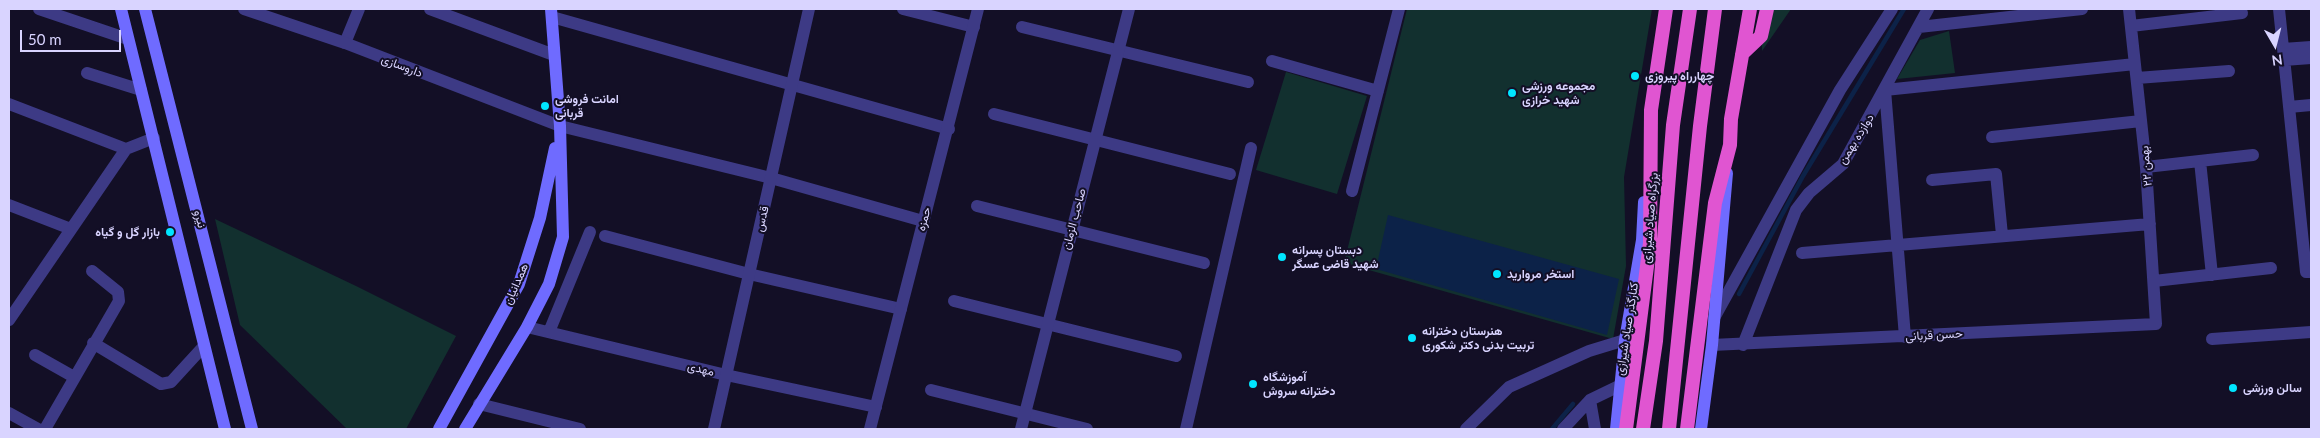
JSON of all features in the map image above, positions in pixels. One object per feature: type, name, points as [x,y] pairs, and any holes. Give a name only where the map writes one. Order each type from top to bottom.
[{"type":"highway","points":[[1626,429],[1650,243],[1651,110],[1666,9]]},
{"type":"highway","name":"بزرگراه صیاد شیرازی","points":[[1643,429],[1656,341],[1673,125],[1690,9]]},
{"type":"highway","points":[[1669,429],[1700,126],[1715,9]]},
{"type":"highway","points":[[1687,429],[1715,203],[1730,145],[1731,119],[1750,9]]},
{"type":"highway","points":[[1742,54],[1761,36],[1767,9]]},
{"type":"main road","name":"نیرو","points":[[121,9],[225,429]]},
{"type":"main road","name":"نیرو","points":[[146,9],[252,429]]},
{"type":"main road","name":"همدانیان","points":[[465,429],[478,404],[526,327],[549,284],[562,237],[560,126],[552,13]]},
{"type":"main road","name":"کنارگذر صیاد شیرازی","points":[[1616,429],[1624,340],[1642,240],[1651,110]]},
{"type":"main road","name":"همدانیان","points":[[440,429],[519,284],[540,218],[560,126]]},
{"type":"main road","points":[[1701,429],[1712,345],[1730,145]]},
{"type":"street","points":[[39,9],[128,39]]},
{"type":"street","name":"داروسازی","points":[[244,9],[345,44],[560,126],[771,178],[923,221]]},
{"type":"street","points":[[345,44],[359,9]]},
{"type":"street","points":[[430,9],[554,55]]},
{"type":"street","name":"قدس","points":[[714,429],[809,9]]},
{"type":"street","points":[[903,9],[974,27]]},
{"type":"street","name":"حمزه","points":[[870,429],[923,221],[949,129],[978,9]]},
{"type":"street","name":"صاحب الزمان","points":[[1021,429],[1129,9]]},
{"type":"street","points":[[1352,191],[1400,9]]},
{"type":"street","points":[[1714,318],[1840,90],[1892,9]]},
{"type":"street","name":"دوازده بهمن","points":[[1743,345],[1796,210],[1809,193],[1843,164],[1928,9]]},
{"type":"street","points":[[1919,26],[2082,9]]},
{"type":"street","name":"۲۲ بهمن","points":[[2129,9],[2146,168],[2156,324]]},
{"type":"street","points":[[2279,9],[2289,107],[2305,206],[2309,272]]},
{"type":"street","points":[[552,13],[792,85],[949,129]]},
{"type":"street","points":[[2131,26],[2242,13]]},
{"type":"street","points":[[1022,27],[1248,82]]},
{"type":"street","points":[[2284,55],[2311,47]]},
{"type":"street","points":[[2284,55],[2311,58]]},
{"type":"street","points":[[1272,61],[1378,91]]},
{"type":"street","points":[[1906,337],[1885,90],[2135,64]]},
{"type":"street","points":[[2137,78],[2229,70]]},
{"type":"street","points":[[87,73],[141,90]]},
{"type":"street","points":[[9,104],[126,149]]},
{"type":"street","points":[[2289,107],[2311,105]]},
{"type":"street","points":[[994,114],[1094,141],[1230,174]]},
{"type":"street","points":[[1992,137],[2141,121]]},
{"type":"street","points":[[10,316],[126,149],[154,138]]},
{"type":"street","points":[[1186,429],[1251,148]]},
{"type":"street","points":[[2146,168],[2253,155]]},
{"type":"street","points":[[2200,161],[2212,275]]},
{"type":"street","points":[[1932,180],[1996,174],[2002,235]]},
{"type":"street","points":[[9,205],[71,229]]},
{"type":"street","points":[[977,206],[1204,263]]},
{"type":"street","points":[[1802,253],[2150,224]]},
{"type":"street","points":[[550,332],[590,232]]},
{"type":"street","points":[[605,236],[749,274],[901,309]]},
{"type":"street","points":[[2154,281],[2271,268]]},
{"type":"street","points":[[45,429],[119,301],[120,295],[92,271]]},
{"type":"street","points":[[954,301],[1047,322],[1176,356]]},
{"type":"street","name":"حسن قربانی","points":[[1712,345],[2156,324]]},
{"type":"street","name":"مهدی","points":[[526,327],[726,375],[876,407]]},
{"type":"street","points":[[2212,339],[2311,332]]},
{"type":"street","points":[[1466,429],[1509,387],[1589,351],[1624,340]]},
{"type":"street","points":[[93,343],[161,384],[170,382],[204,346]]},
{"type":"street","points":[[35,355],[74,377]]},
{"type":"street","points":[[1564,429],[1590,400],[1619,386]]},
{"type":"street","points":[[931,390],[1087,429]]},
{"type":"street","points":[[1590,400],[1595,429]]},
{"type":"street","points":[[478,404],[580,429]]},
{"type":"street","points":[[9,413],[38,429]]},
{"type":"green space","name":"مجموعه ورزشی شهید خرازی","points":[[1407,9],[1652,9],[1624,177],[1626,266],[1613,339],[1344,263]]},
{"type":"green space","points":[[1770,9],[1791,9],[1762,51],[1762,42]]},
{"type":"green space","points":[[1949,31],[1955,73],[1897,79],[1920,40]]},
{"type":"green space","points":[[1286,72],[1367,96],[1337,194],[1256,170]]},
{"type":"green space","points":[[215,219],[456,336],[406,429],[347,429],[240,325]]},
{"type":"water","name":"استخر مروارید","points":[[1388,215],[1619,279],[1607,335],[1376,269]]},
{"type":"waterway","points":[[1739,294],[1803,176],[1904,9]]},
{"type":"waterway","points":[[1552,429],[1573,404]]},
{"type":"place","name":"چهارراه پیروزی","points":[[1635,76]]},
{"type":"place","name":"مجموعه ورزشی شهید خرازی","points":[[1512,93]]},
{"type":"place","name":"امانت فروشی قربانی","points":[[545,106]]},
{"type":"place","name":"بازار گل و گیاه","points":[[170,232]]},
{"type":"place","name":"دبستان پسرانه شهید قاضی عسگر","points":[[1282,257]]},
{"type":"place","name":"استخر مروارید","points":[[1497,274]]},
{"type":"place","name":"هنرستان دخترانه تربیت بدنی دکتر شکوری","points":[[1412,338]]},
{"type":"place","name":"آموزشگاه دخترانه سروش","points":[[1253,384]]},
{"type":"place","name":"سالن ورزشی","points":[[2233,388]]}]
